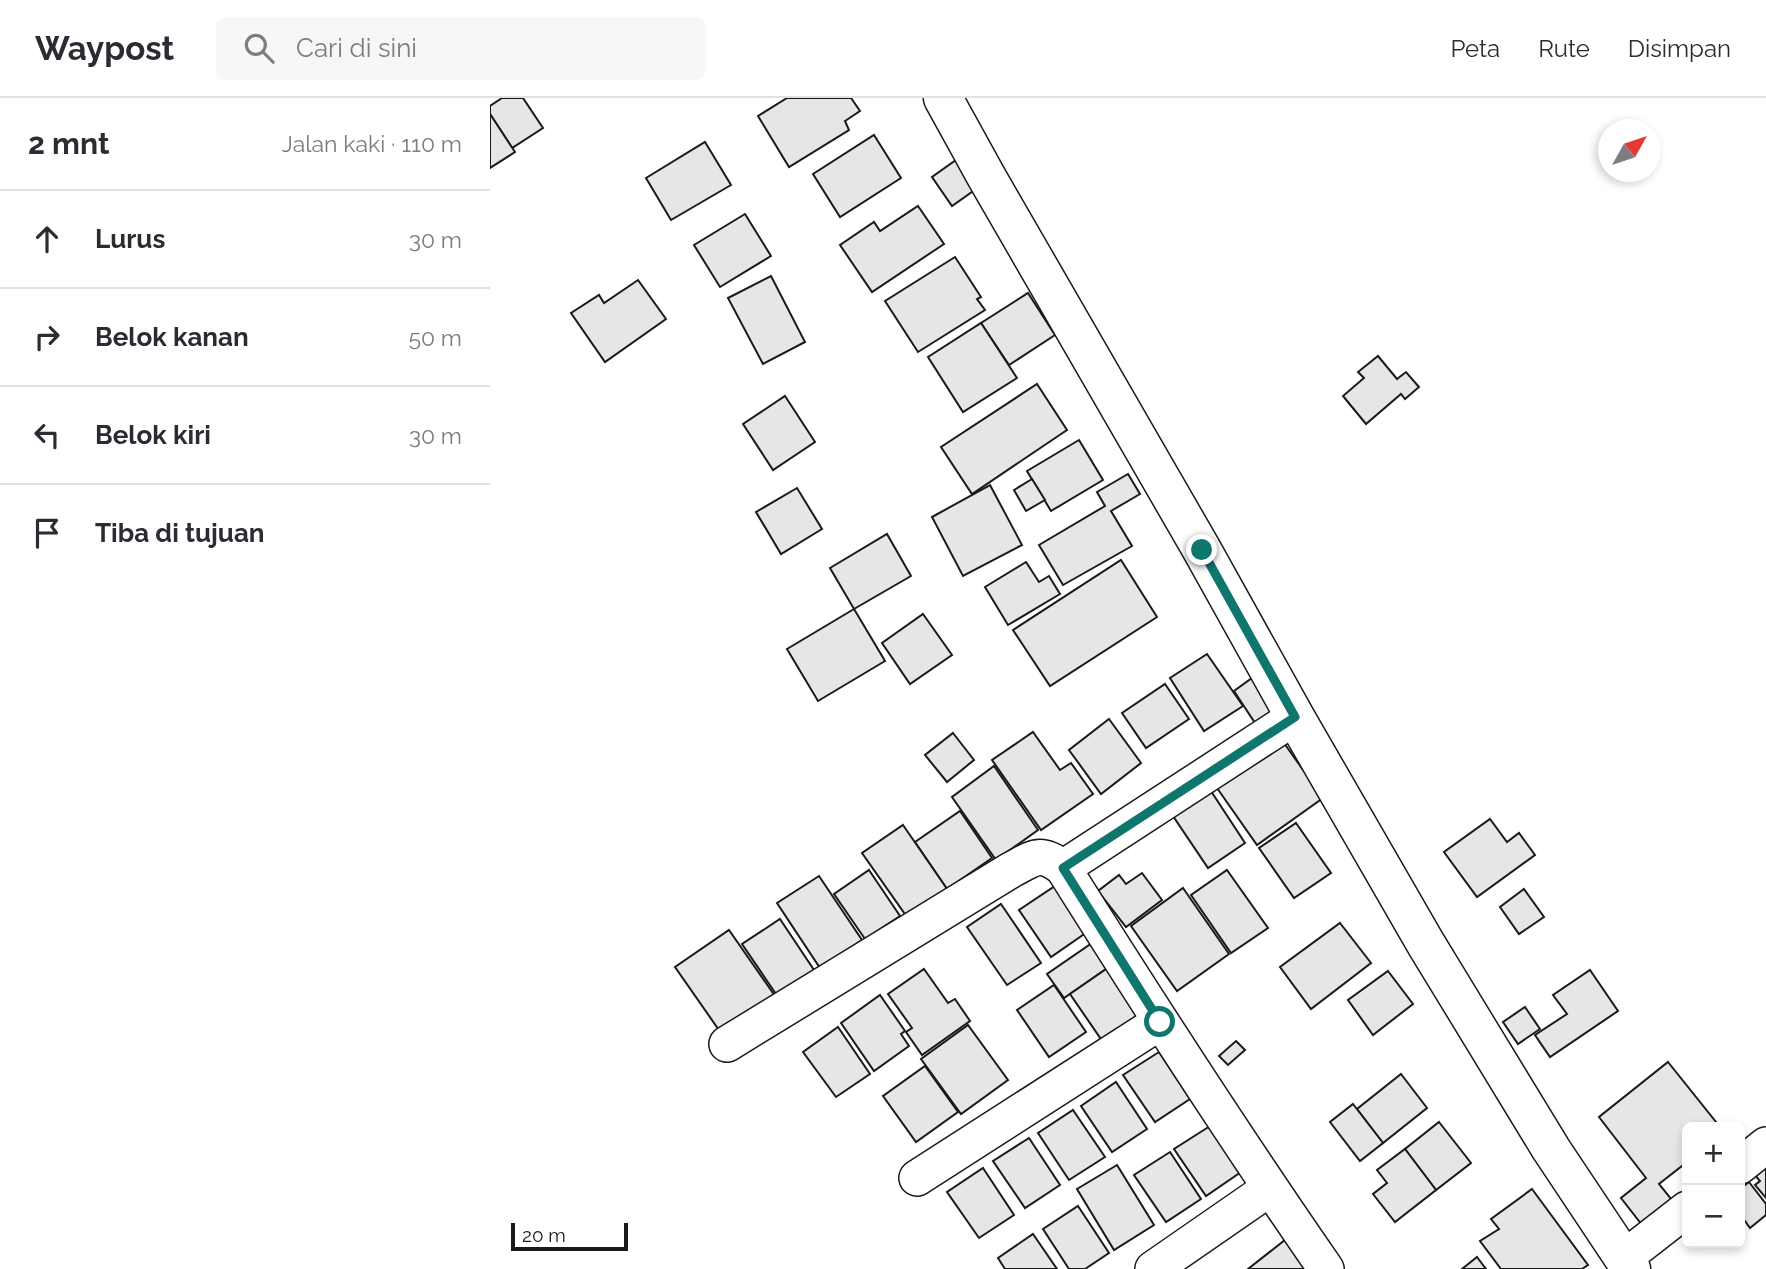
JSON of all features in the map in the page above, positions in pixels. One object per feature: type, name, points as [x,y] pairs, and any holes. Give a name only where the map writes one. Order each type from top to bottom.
[{"type":"street","points":[[943,98],[1295,717],[1440,967],[1551,1149],[1628,1263],[1682,1214]]},
{"type":"street","points":[[1063,868],[1295,717]]},
{"type":"street","points":[[727,1044],[1020,866],[1038,857],[1051,859],[1063,868],[1160,1022],[1326,1269]]},
{"type":"street","points":[[917,1178],[1160,1022]]},
{"type":"street","points":[[1745,1162],[1766,1145]]},
{"type":"street","points":[[1153,1269],[1270,1188]]},
{"type":"building","points":[[502,98],[523,98],[543,128],[512,148],[490,114],[490,106]]},
{"type":"building","points":[[787,98],[851,98],[860,111],[845,121],[849,130],[789,167],[758,116]]},
{"type":"building","points":[[490,114],[515,152],[490,168]]},
{"type":"building","points":[[874,135],[901,178],[840,217],[813,174]]},
{"type":"building","points":[[705,142],[731,185],[671,220],[646,178]]},
{"type":"building","points":[[956,160],[976,189],[952,206],[932,177]]},
{"type":"building","points":[[918,206],[944,244],[872,292],[840,245],[874,222],[880,231]]},
{"type":"building","points":[[745,214],[771,256],[720,287],[694,245]]},
{"type":"building","points":[[955,257],[981,297],[977,299],[985,310],[918,352],[885,301]]},
{"type":"building","points":[[771,276],[805,342],[763,364],[728,298]]},
{"type":"building","points":[[638,280],[666,319],[605,362],[571,313],[599,295],[604,303]]},
{"type":"building","points":[[1028,293],[1055,335],[1009,365],[981,323]]},
{"type":"building","points":[[981,323],[1017,378],[963,412],[928,357]]},
{"type":"building","points":[[1378,356],[1397,379],[1406,372],[1419,387],[1405,399],[1401,394],[1366,424],[1343,396],[1364,378],[1358,372]]},
{"type":"building","points":[[1037,384],[1067,430],[972,494],[941,447]]},
{"type":"building","points":[[785,396],[815,442],[773,470],[743,424]]},
{"type":"building","points":[[1079,440],[1103,480],[1051,511],[1027,471]]},
{"type":"building","points":[[1128,474],[1140,494],[1111,511],[1132,546],[1063,585],[1039,545],[1105,506],[1097,492]]},
{"type":"building","points":[[1032,479],[1045,500],[1026,511],[1014,490]]},
{"type":"building","points":[[990,485],[1022,545],[963,576],[932,517]]},
{"type":"building","points":[[797,488],[822,529],[781,554],[756,512]]},
{"type":"building","points":[[887,534],[911,576],[854,609],[830,568]]},
{"type":"building","points":[[1121,560],[1157,617],[1050,686],[1013,630]]},
{"type":"building","points":[[1026,562],[1039,582],[1049,576],[1060,594],[1008,625],[985,587]]},
{"type":"building","points":[[854,609],[885,661],[818,701],[787,649]]},
{"type":"building","points":[[923,614],[952,655],[910,684],[882,643]]},
{"type":"building","points":[[1207,654],[1243,706],[1204,731],[1170,678]]},
{"type":"building","points":[[1252,678],[1277,716],[1259,729],[1234,691]]},
{"type":"building","points":[[1165,684],[1189,719],[1146,748],[1122,713]]},
{"type":"building","points":[[1109,719],[1141,763],[1101,794],[1069,750]]},
{"type":"building","points":[[1033,732],[1060,770],[1071,763],[1093,794],[1041,830],[992,760]]},
{"type":"building","points":[[953,733],[974,760],[947,782],[925,755]]},
{"type":"building","points":[[1279,736],[1323,798],[1257,845],[1217,788]]},
{"type":"building","points":[[994,766],[1038,830],[996,860],[952,797]]},
{"type":"building","points":[[1207,785],[1245,843],[1208,868],[1169,810]]},
{"type":"building","points":[[960,811],[992,858],[947,889],[915,842]]},
{"type":"building","points":[[1490,819],[1507,842],[1519,833],[1535,855],[1477,897],[1444,852]]},
{"type":"building","points":[[1296,823],[1331,873],[1294,898],[1259,848]]},
{"type":"building","points":[[903,825],[947,889],[907,917],[862,853]]},
{"type":"building","points":[[869,870],[900,916],[865,939],[834,894]]},
{"type":"building","points":[[1227,870],[1268,928],[1231,953],[1191,895]]},
{"type":"building","points":[[1142,873],[1162,900],[1126,927],[1098,891],[1119,875],[1126,884]]},
{"type":"building","points":[[819,876],[862,940],[820,968],[777,903]]},
{"type":"building","points":[[1058,884],[1090,930],[1051,957],[1019,910]]},
{"type":"building","points":[[1183,888],[1229,954],[1177,991],[1131,926]]},
{"type":"building","points":[[1524,889],[1544,917],[1519,934],[1500,907]]},
{"type":"building","points":[[1001,904],[1041,963],[1007,985],[967,927]]},
{"type":"building","points":[[780,919],[814,970],[776,994],[742,944]]},
{"type":"building","points":[[1340,923],[1371,963],[1311,1009],[1280,967]]},
{"type":"building","points":[[729,930],[775,996],[721,1033],[675,967]]},
{"type":"building","points":[[1095,941],[1112,965],[1064,998],[1047,974]]},
{"type":"building","points":[[1112,965],[1147,1015],[1105,1045],[1070,994]]},
{"type":"building","points":[[924,969],[948,1003],[955,999],[970,1021],[922,1055],[906,1032],[912,1028],[888,994]]},
{"type":"building","points":[[1590,970],[1618,1011],[1550,1057],[1535,1035],[1567,1014],[1553,995]]},
{"type":"building","points":[[1388,971],[1413,1004],[1373,1035],[1348,1000]]},
{"type":"building","points":[[1054,985],[1086,1032],[1049,1057],[1017,1010]]},
{"type":"building","points":[[880,995],[905,1031],[901,1034],[909,1046],[874,1071],[841,1023]]},
{"type":"building","points":[[1525,1007],[1540,1029],[1518,1044],[1503,1022]]},
{"type":"building","points":[[968,1025],[1008,1080],[961,1114],[921,1059]]},
{"type":"building","points":[[838,1027],[870,1074],[836,1097],[803,1052]]},
{"type":"building","points":[[1236,1041],[1245,1050],[1228,1065],[1219,1056]]},
{"type":"building","points":[[1159,1052],[1190,1099],[1155,1122],[1123,1075]]},
{"type":"building","points":[[1668,1062],[1716,1122],[1682,1122],[1682,1166],[1659,1184],[1676,1205],[1646,1230],[1621,1198],[1646,1178],[1599,1117]]},
{"type":"building","points":[[925,1066],[958,1112],[916,1142],[883,1096]]},
{"type":"building","points":[[1401,1074],[1427,1108],[1383,1143],[1357,1109]]},
{"type":"building","points":[[1116,1082],[1147,1129],[1112,1152],[1081,1106]]},
{"type":"building","points":[[1353,1104],[1383,1143],[1360,1161],[1330,1122]]},
{"type":"building","points":[[1073,1110],[1105,1157],[1069,1180],[1038,1133]]},
{"type":"building","points":[[1439,1122],[1471,1163],[1436,1190],[1405,1149]]},
{"type":"building","points":[[1210,1126],[1241,1172],[1206,1196],[1174,1149]]},
{"type":"building","points":[[1029,1138],[1060,1185],[1025,1208],[993,1161]]},
{"type":"building","points":[[1405,1149],[1436,1190],[1395,1222],[1373,1194],[1387,1183],[1377,1170]]},
{"type":"building","points":[[1170,1152],[1201,1199],[1166,1222],[1134,1175]]},
{"type":"building","points":[[1117,1165],[1154,1225],[1114,1250],[1077,1189]]},
{"type":"building","points":[[1766,1165],[1766,1198],[1755,1185],[1760,1181],[1754,1174]]},
{"type":"building","points":[[983,1168],[1014,1215],[979,1238],[947,1192]]},
{"type":"building","points":[[1749,1182],[1766,1204],[1766,1215],[1750,1228],[1745,1221],[1745,1185]]},
{"type":"building","points":[[1532,1189],[1588,1265],[1582,1269],[1501,1269],[1480,1241],[1499,1229],[1491,1219]]},
{"type":"building","points":[[1078,1206],[1109,1253],[1085,1269],[1069,1269],[1043,1229]]},
{"type":"building","points":[[1033,1234],[1057,1269],[1005,1269],[998,1258]]},
{"type":"building","points":[[1290,1236],[1310,1263],[1303,1269],[1248,1269]]},
{"type":"building","points":[[1477,1257],[1486,1269],[1462,1269]]},
{"type":"route","points":[[1160,1022],[1063,868],[1295,717],[1202,550]]}]
